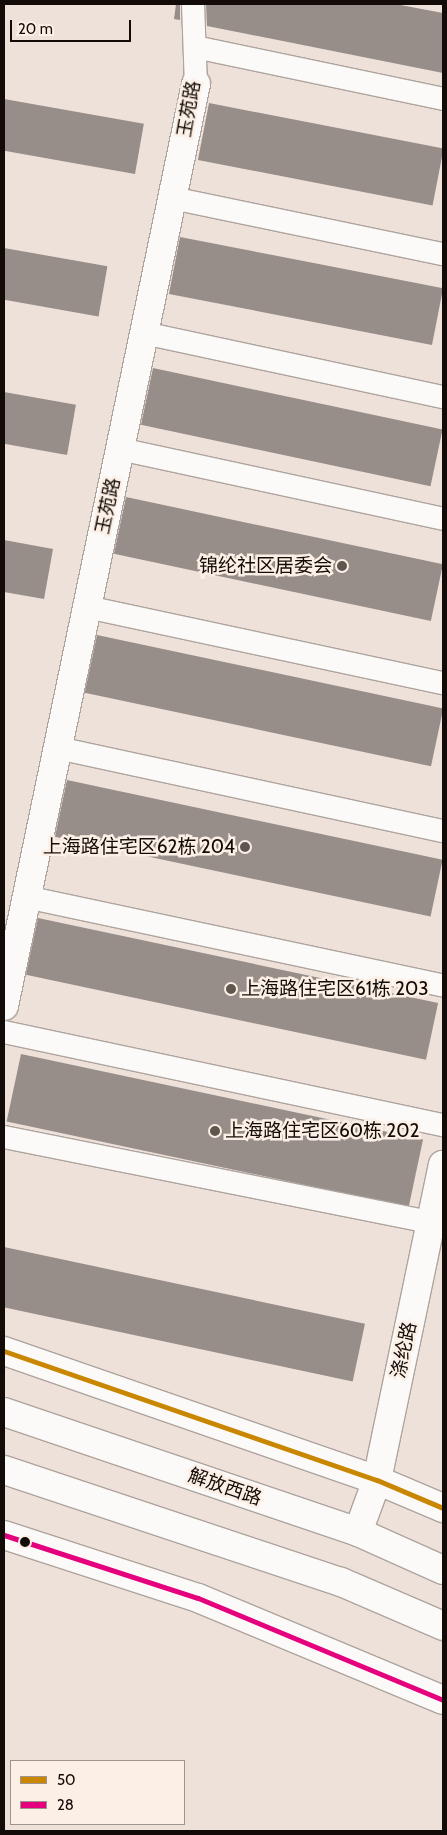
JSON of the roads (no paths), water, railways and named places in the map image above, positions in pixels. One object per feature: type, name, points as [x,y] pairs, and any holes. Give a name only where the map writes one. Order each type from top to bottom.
[{"type":"main road","name":"玉苑路","points":[[4,1006],[196,84]]},
{"type":"main road","name":"涤纶路","points":[[358,1532],[377,1480],[437,1224],[443,1165]]},
{"type":"main road","points":[[4,1351],[377,1480],[443,1508]]},
{"type":"main road","name":"解放西路","points":[[4,1412],[358,1532],[443,1570]]},
{"type":"main road","points":[[4,1470],[341,1582],[443,1626]]},
{"type":"main road","points":[[4,1535],[198,1598],[443,1700]]},
{"type":"lane","name":"玉苑路","points":[[193,4],[196,84]]},
{"type":"lane","points":[[195,48],[443,99]]},
{"type":"lane","points":[[172,198],[443,254]]},
{"type":"lane","points":[[144,333],[443,397]]},
{"type":"lane","points":[[120,449],[443,519]]},
{"type":"lane","points":[[87,606],[443,683]]},
{"type":"lane","points":[[58,748],[443,831]]},
{"type":"lane","points":[[26,897],[443,986]]},
{"type":"lane","points":[[4,1032],[443,1125]]},
{"type":"lane","points":[[4,1137],[437,1224]]},
{"type":"place","name":"锦纶社区居委会","points":[[342,566]]},
{"type":"place","name":"上海路住宅区62栋 204","points":[[245,847]]},
{"type":"place","name":"上海路住宅区61栋 203","points":[[231,989]]},
{"type":"place","name":"上海路住宅区60栋 202","points":[[215,1131]]}]
